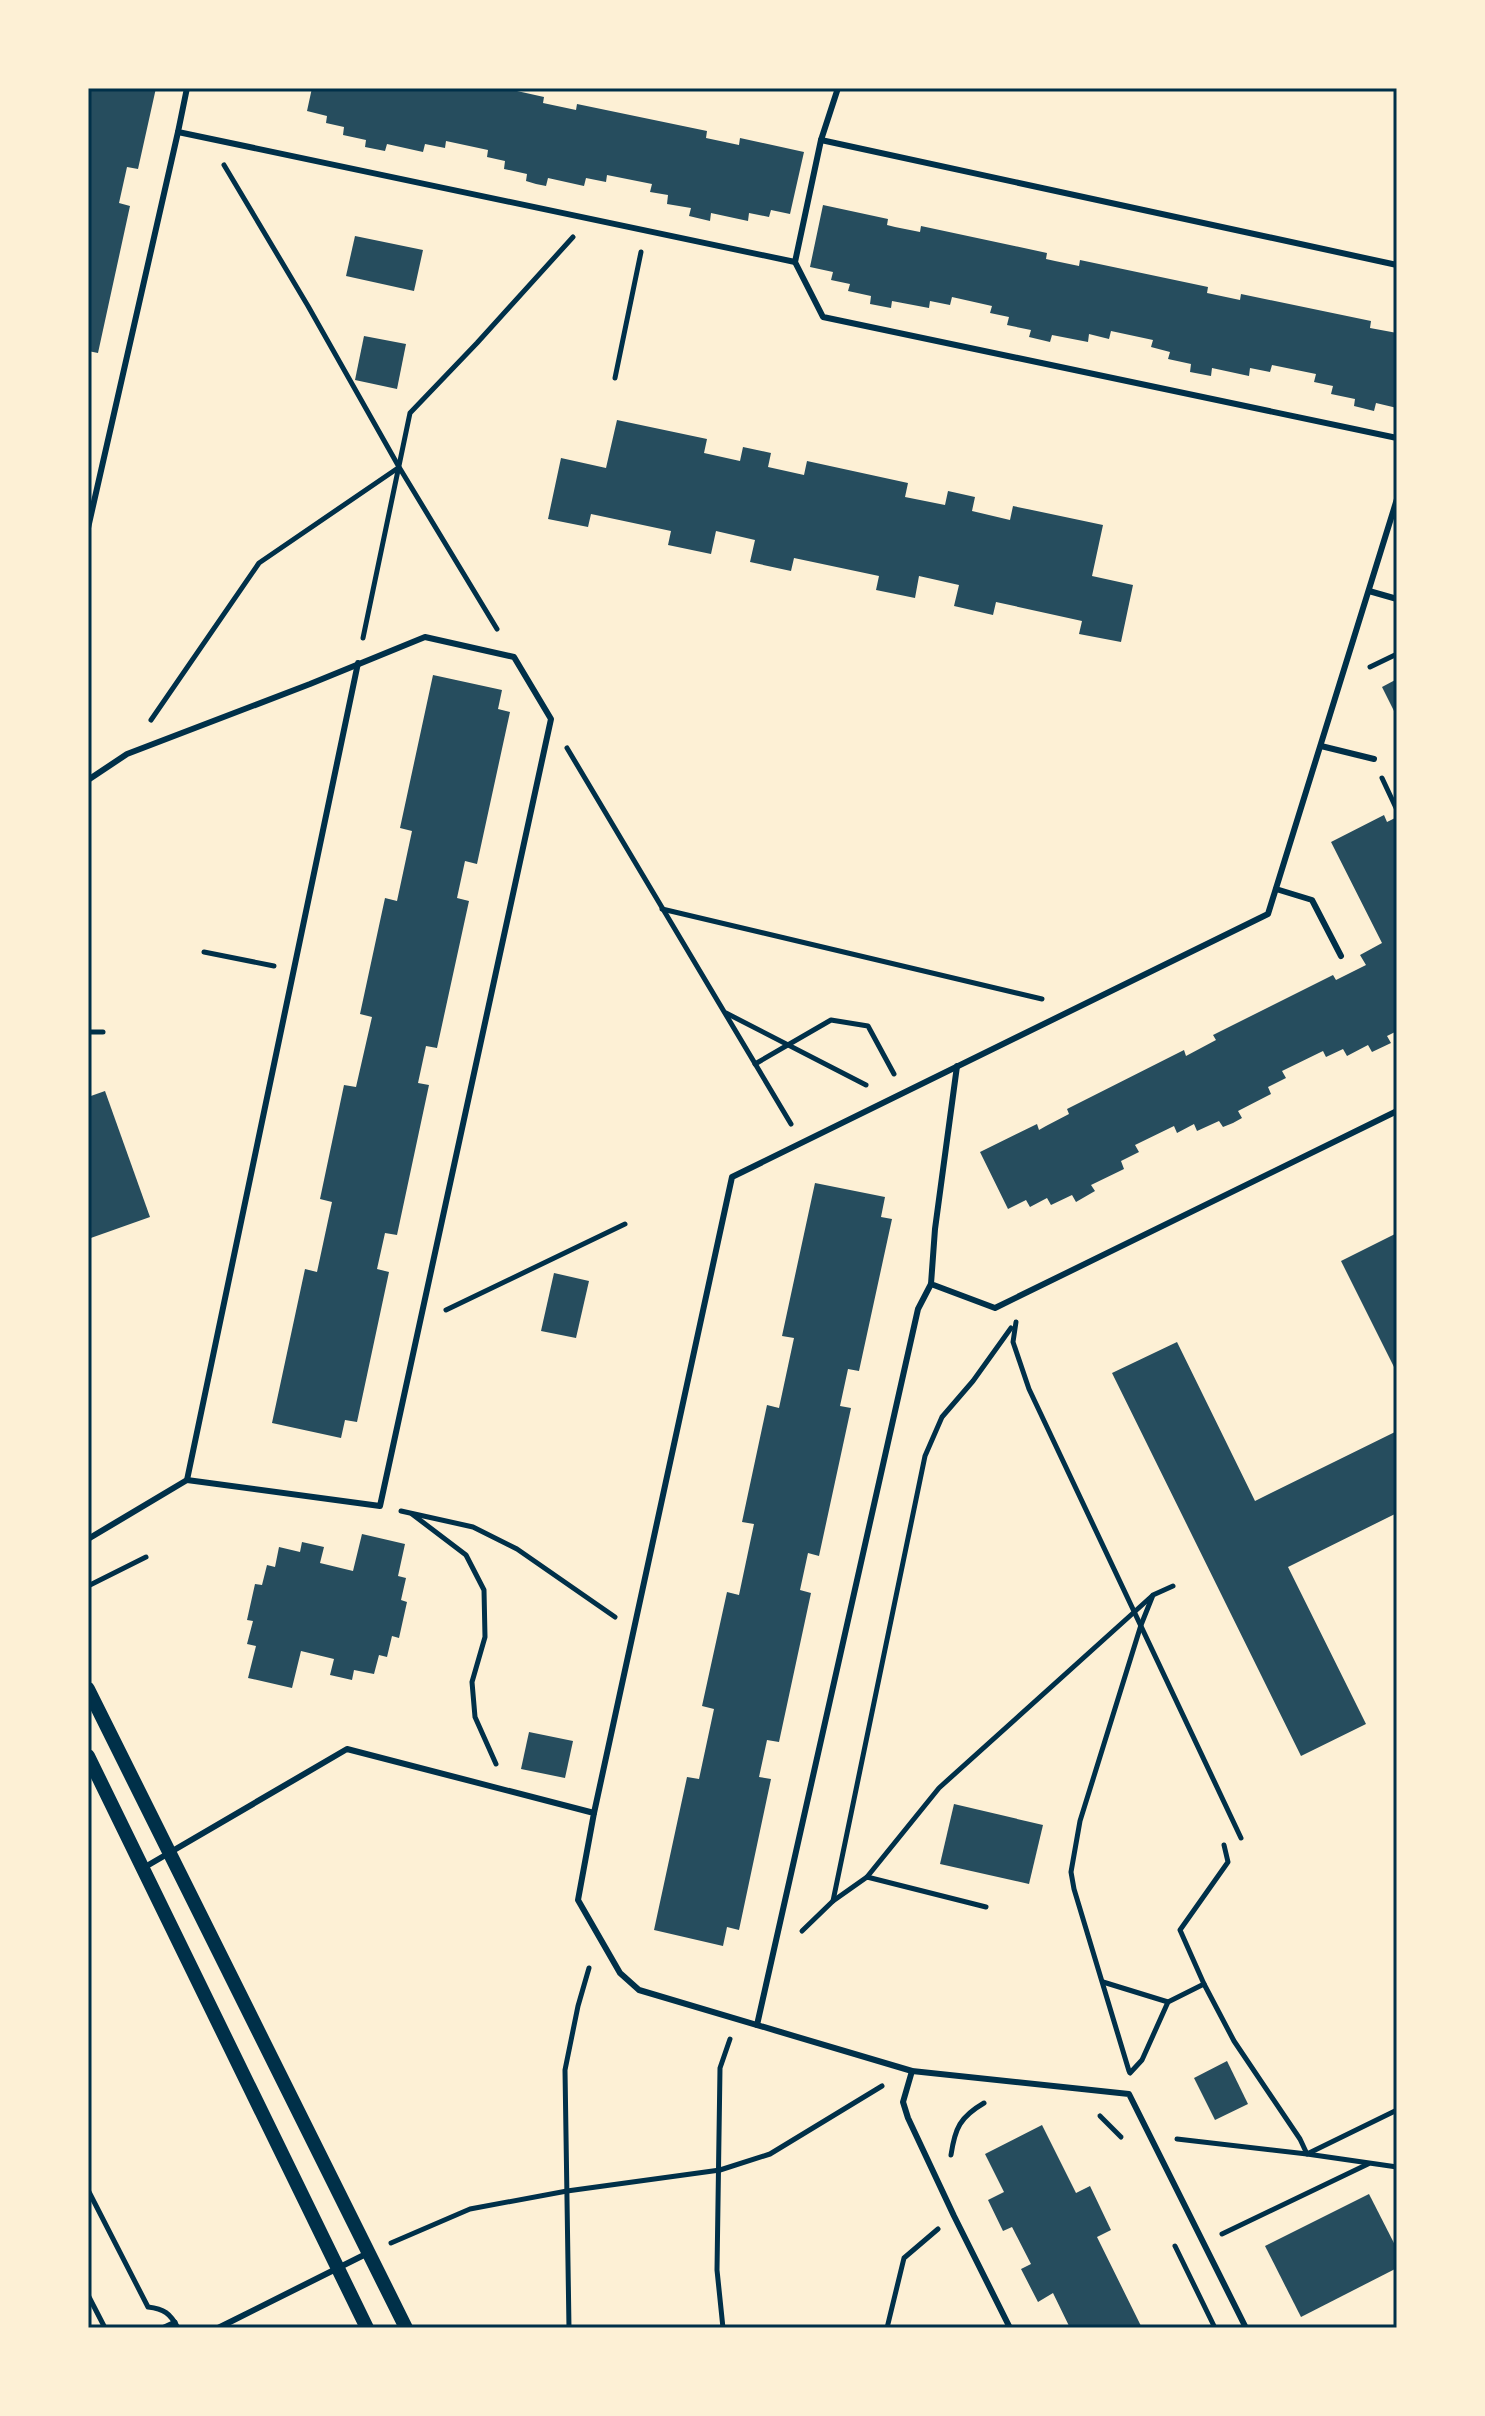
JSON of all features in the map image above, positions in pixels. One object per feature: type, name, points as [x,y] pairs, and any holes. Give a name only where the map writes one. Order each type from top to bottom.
[{"type":"street","points":[[88,1689],[406,2328]]},
{"type":"street","points":[[88,1756],[367,2328]]},
{"type":"lane","points":[[88,528],[187,88]]},
{"type":"lane","points":[[838,88],[821,140],[795,262],[823,317],[1397,438]]},
{"type":"lane","points":[[178,132],[795,262]]},
{"type":"lane","points":[[821,140],[1397,265]]},
{"type":"lane","points":[[1246,2328],[1129,2094],[912,2071],[639,1990],[620,1973],[578,1900],[594,1813],[732,1177],[1268,914],[1397,499]]},
{"type":"lane","points":[[1369,591],[1397,599]]},
{"type":"lane","points":[[88,780],[127,754],[425,637],[514,657],[551,719],[380,1506],[187,1480],[88,1539]]},
{"type":"lane","points":[[187,1480],[358,663]]},
{"type":"lane","points":[[1321,746],[1374,759]]},
{"type":"lane","points":[[1276,889],[1312,900],[1341,956]]},
{"type":"lane","points":[[757,2025],[918,1309],[931,1284],[935,1229],[957,1066]]},
{"type":"lane","points":[[931,1284],[995,1308],[1397,1111]]},
{"type":"lane","points":[[142,1868],[347,1749],[594,1813]]},
{"type":"lane","points":[[912,2071],[903,2102],[908,2118],[1010,2328]]},
{"type":"lane","points":[[218,2328],[368,2253]]},
{"type":"path","points":[[208,139],[514,657]]},
{"type":"path","points":[[358,663],[410,413],[589,219]]},
{"type":"path","points":[[615,378],[646,232]]},
{"type":"path","points":[[127,754],[259,563],[399,467]]},
{"type":"path","points":[[551,719],[802,1142]]},
{"type":"path","points":[[1374,759],[1397,810]]},
{"type":"path","points":[[662,909],[1078,1007]]},
{"type":"path","points":[[204,952],[293,970]]},
{"type":"path","points":[[723,1011],[892,1099]]},
{"type":"path","points":[[755,1064],[831,1020],[868,1026],[905,1092]]},
{"type":"path","points":[[88,1032],[103,1032]]},
{"type":"path","points":[[420,1323],[625,1224]]},
{"type":"path","points":[[833,1901],[925,1456],[942,1417],[973,1381],[1016,1321],[1013,1342],[1029,1389],[1241,1838]]},
{"type":"path","points":[[380,1506],[473,1527],[517,1549],[634,1631]]},
{"type":"path","points":[[412,1514],[466,1555],[484,1590],[485,1637],[472,1682],[475,1717],[504,1789]]},
{"type":"path","points":[[88,1586],[146,1557]]},
{"type":"path","points":[[772,1961],[833,1901],[867,1877],[939,1788],[1153,1595],[1173,1586]]},
{"type":"path","points":[[1129,2094],[1129,2073],[1071,1872],[1080,1821],[1153,1595]]},
{"type":"path","points":[[1224,1845],[1228,1862],[1180,1930],[1234,2041],[1307,2154]]},
{"type":"path","points":[[867,1877],[986,1907]]},
{"type":"path","points":[[569,2328],[565,2070],[578,2006],[599,1938]]},
{"type":"path","points":[[1103,1982],[1168,2002]]},
{"type":"path","points":[[1129,2073],[1142,2060],[1168,2002],[1204,1984]]},
{"type":"path","points":[[723,2328],[717,2270],[720,2068],[736,2019]]},
{"type":"path","points":[[368,2253],[470,2209],[567,2191],[720,2170],[770,2154],[866,2094],[912,2071]]},
{"type":"path","points":[[951,2158],[955,2132],[968,2113],[984,2103],[995,2102]]},
{"type":"path","points":[[1307,2154],[1397,2110]]},
{"type":"path","points":[[1093,2113],[1103,2117],[1120,2134],[1127,2148]]},
{"type":"path","points":[[1149,2136],[1397,2167]]},
{"type":"path","points":[[1203,2243],[1369,2163]]},
{"type":"path","points":[[88,2190],[148,2307],[164,2309],[176,2325],[162,2328]]},
{"type":"path","points":[[88,2209],[96,2206]]},
{"type":"path","points":[[887,2328],[904,2258],[954,2216]]},
{"type":"path","points":[[1175,2245],[1215,2328]]},
{"type":"path","points":[[88,2295],[105,2328]]},
{"type":"building","points":[[88,88],[156,88],[138,169],[127,167],[119,203],[130,206],[98,353],[88,351]]},
{"type":"building","points":[[312,88],[503,88],[544,97],[543,103],[576,110],[577,104],[707,131],[706,138],[739,145],[740,138],[804,152],[790,214],[771,210],[769,217],[749,213],[748,221],[711,213],[710,221],[689,216],[691,208],[667,204],[668,195],[650,192],[652,184],[607,175],[606,182],[586,178],[584,186],[548,178],[546,186],[536,184],[526,181],[527,174],[504,169],[505,161],[487,157],[488,150],[446,141],[445,148],[425,144],[423,152],[387,144],[385,151],[365,147],[366,140],[343,135],[344,127],[326,123],[327,116],[307,111]]},
{"type":"building","points":[[823,205],[888,219],[887,225],[895,227],[920,232],[921,226],[1047,253],[1046,259],[1055,261],[1079,266],[1080,260],[1208,287],[1207,293],[1240,300],[1241,294],[1371,321],[1370,328],[1397,333],[1397,408],[1376,403],[1374,411],[1354,406],[1355,399],[1331,394],[1333,386],[1314,382],[1316,374],[1272,365],[1270,372],[1250,368],[1249,376],[1212,368],[1211,376],[1190,372],[1191,364],[1168,359],[1170,352],[1151,347],[1153,340],[1111,331],[1109,339],[1089,334],[1088,342],[1052,335],[1050,342],[1029,337],[1031,330],[1007,325],[1009,317],[990,313],[992,306],[952,297],[950,305],[930,301],[929,308],[892,301],[891,308],[870,304],[871,296],[848,291],[850,284],[831,280],[833,272],[810,267]]},
{"type":"building","points":[[355,236],[423,250],[414,291],[346,276]]},
{"type":"building","points":[[364,336],[406,344],[397,389],[355,380]]},
{"type":"building","points":[[617,420],[707,439],[704,453],[740,461],[743,447],[771,453],[768,467],[804,475],[807,461],[908,483],[905,497],[945,505],[948,491],[975,497],[972,511],[1010,520],[1013,506],[1103,525],[1092,576],[1133,585],[1121,642],[1079,634],[1082,621],[996,602],[993,615],[954,606],[959,585],[919,576],[915,598],[876,590],[879,576],[794,558],[791,571],[750,562],[755,540],[716,531],[711,554],[668,545],[671,531],[591,514],[588,527],[548,519],[561,458],[606,468]]},
{"type":"building","points":[[433,675],[502,690],[498,709],[510,712],[477,864],[465,861],[457,898],[469,901],[437,1048],[426,1046],[418,1083],[429,1085],[397,1235],[385,1233],[377,1269],[389,1272],[357,1422],[345,1420],[341,1438],[272,1423],[305,1269],[317,1272],[332,1202],[320,1199],[344,1085],[356,1087],[372,1017],[360,1014],[385,898],[397,901],[412,831],[400,828]]},
{"type":"building","points":[[1397,679],[1397,717],[1382,687]]},
{"type":"building","points":[[1384,815],[1387,822],[1397,817],[1397,1031],[1387,1036],[1391,1043],[1372,1052],[1368,1045],[1347,1056],[1343,1049],[1326,1057],[1323,1051],[1282,1071],[1286,1078],[1268,1087],[1271,1094],[1238,1111],[1242,1118],[1233,1123],[1223,1127],[1219,1121],[1197,1131],[1194,1124],[1177,1133],[1174,1126],[1135,1145],[1139,1152],[1121,1161],[1124,1169],[1091,1185],[1095,1191],[1076,1202],[1072,1195],[1051,1205],[1047,1198],[1030,1207],[1026,1200],[1008,1209],[980,1152],[1037,1124],[1039,1130],[1069,1114],[1067,1109],[1184,1050],[1186,1056],[1216,1040],[1213,1035],[1333,975],[1336,980],[1366,965],[1360,955],[1382,943],[1331,842]]},
{"type":"building","points":[[105,1091],[150,1217],[88,1239],[88,1097]]},
{"type":"building","points":[[815,1183],[885,1197],[881,1217],[892,1219],[859,1371],[848,1369],[840,1406],[851,1408],[819,1556],[808,1553],[800,1590],[811,1593],[779,1742],[767,1740],[759,1777],[771,1779],[739,1930],[727,1927],[723,1946],[654,1930],[687,1777],[699,1779],[714,1709],[702,1706],[727,1592],[739,1595],[754,1524],[742,1522],[767,1405],[779,1408],[794,1338],[782,1336]]},
{"type":"building","points":[[1397,1233],[1397,1373],[1341,1261]]},
{"type":"building","points":[[554,1273],[589,1281],[576,1338],[541,1331]]},
{"type":"building","points":[[1177,1342],[1255,1501],[1397,1431],[1397,1513],[1288,1567],[1366,1724],[1301,1756],[1112,1373]]},
{"type":"building","points":[[362,1534],[405,1544],[398,1576],[406,1578],[401,1600],[407,1602],[399,1638],[392,1636],[387,1657],[379,1655],[374,1674],[354,1670],[352,1680],[330,1675],[334,1659],[301,1651],[292,1688],[248,1678],[256,1646],[247,1644],[253,1621],[247,1620],[255,1584],[262,1585],[267,1565],[275,1567],[279,1547],[300,1552],[302,1542],[324,1547],[320,1563],[353,1571]]},
{"type":"building","points":[[529,1732],[573,1741],[565,1778],[521,1769]]},
{"type":"building","points":[[954,1804],[1043,1825],[1029,1884],[940,1864]]},
{"type":"building","points":[[1227,2061],[1248,2104],[1215,2120],[1194,2078]]},
{"type":"building","points":[[1042,2125],[1076,2193],[1090,2186],[1111,2230],[1097,2237],[1142,2328],[1070,2328],[1053,2293],[1038,2302],[1021,2269],[1031,2264],[1012,2227],[1003,2231],[988,2200],[1004,2192],[985,2154]]},
{"type":"building","points":[[1369,2194],[1397,2249],[1397,2268],[1301,2317],[1265,2246]]}]
